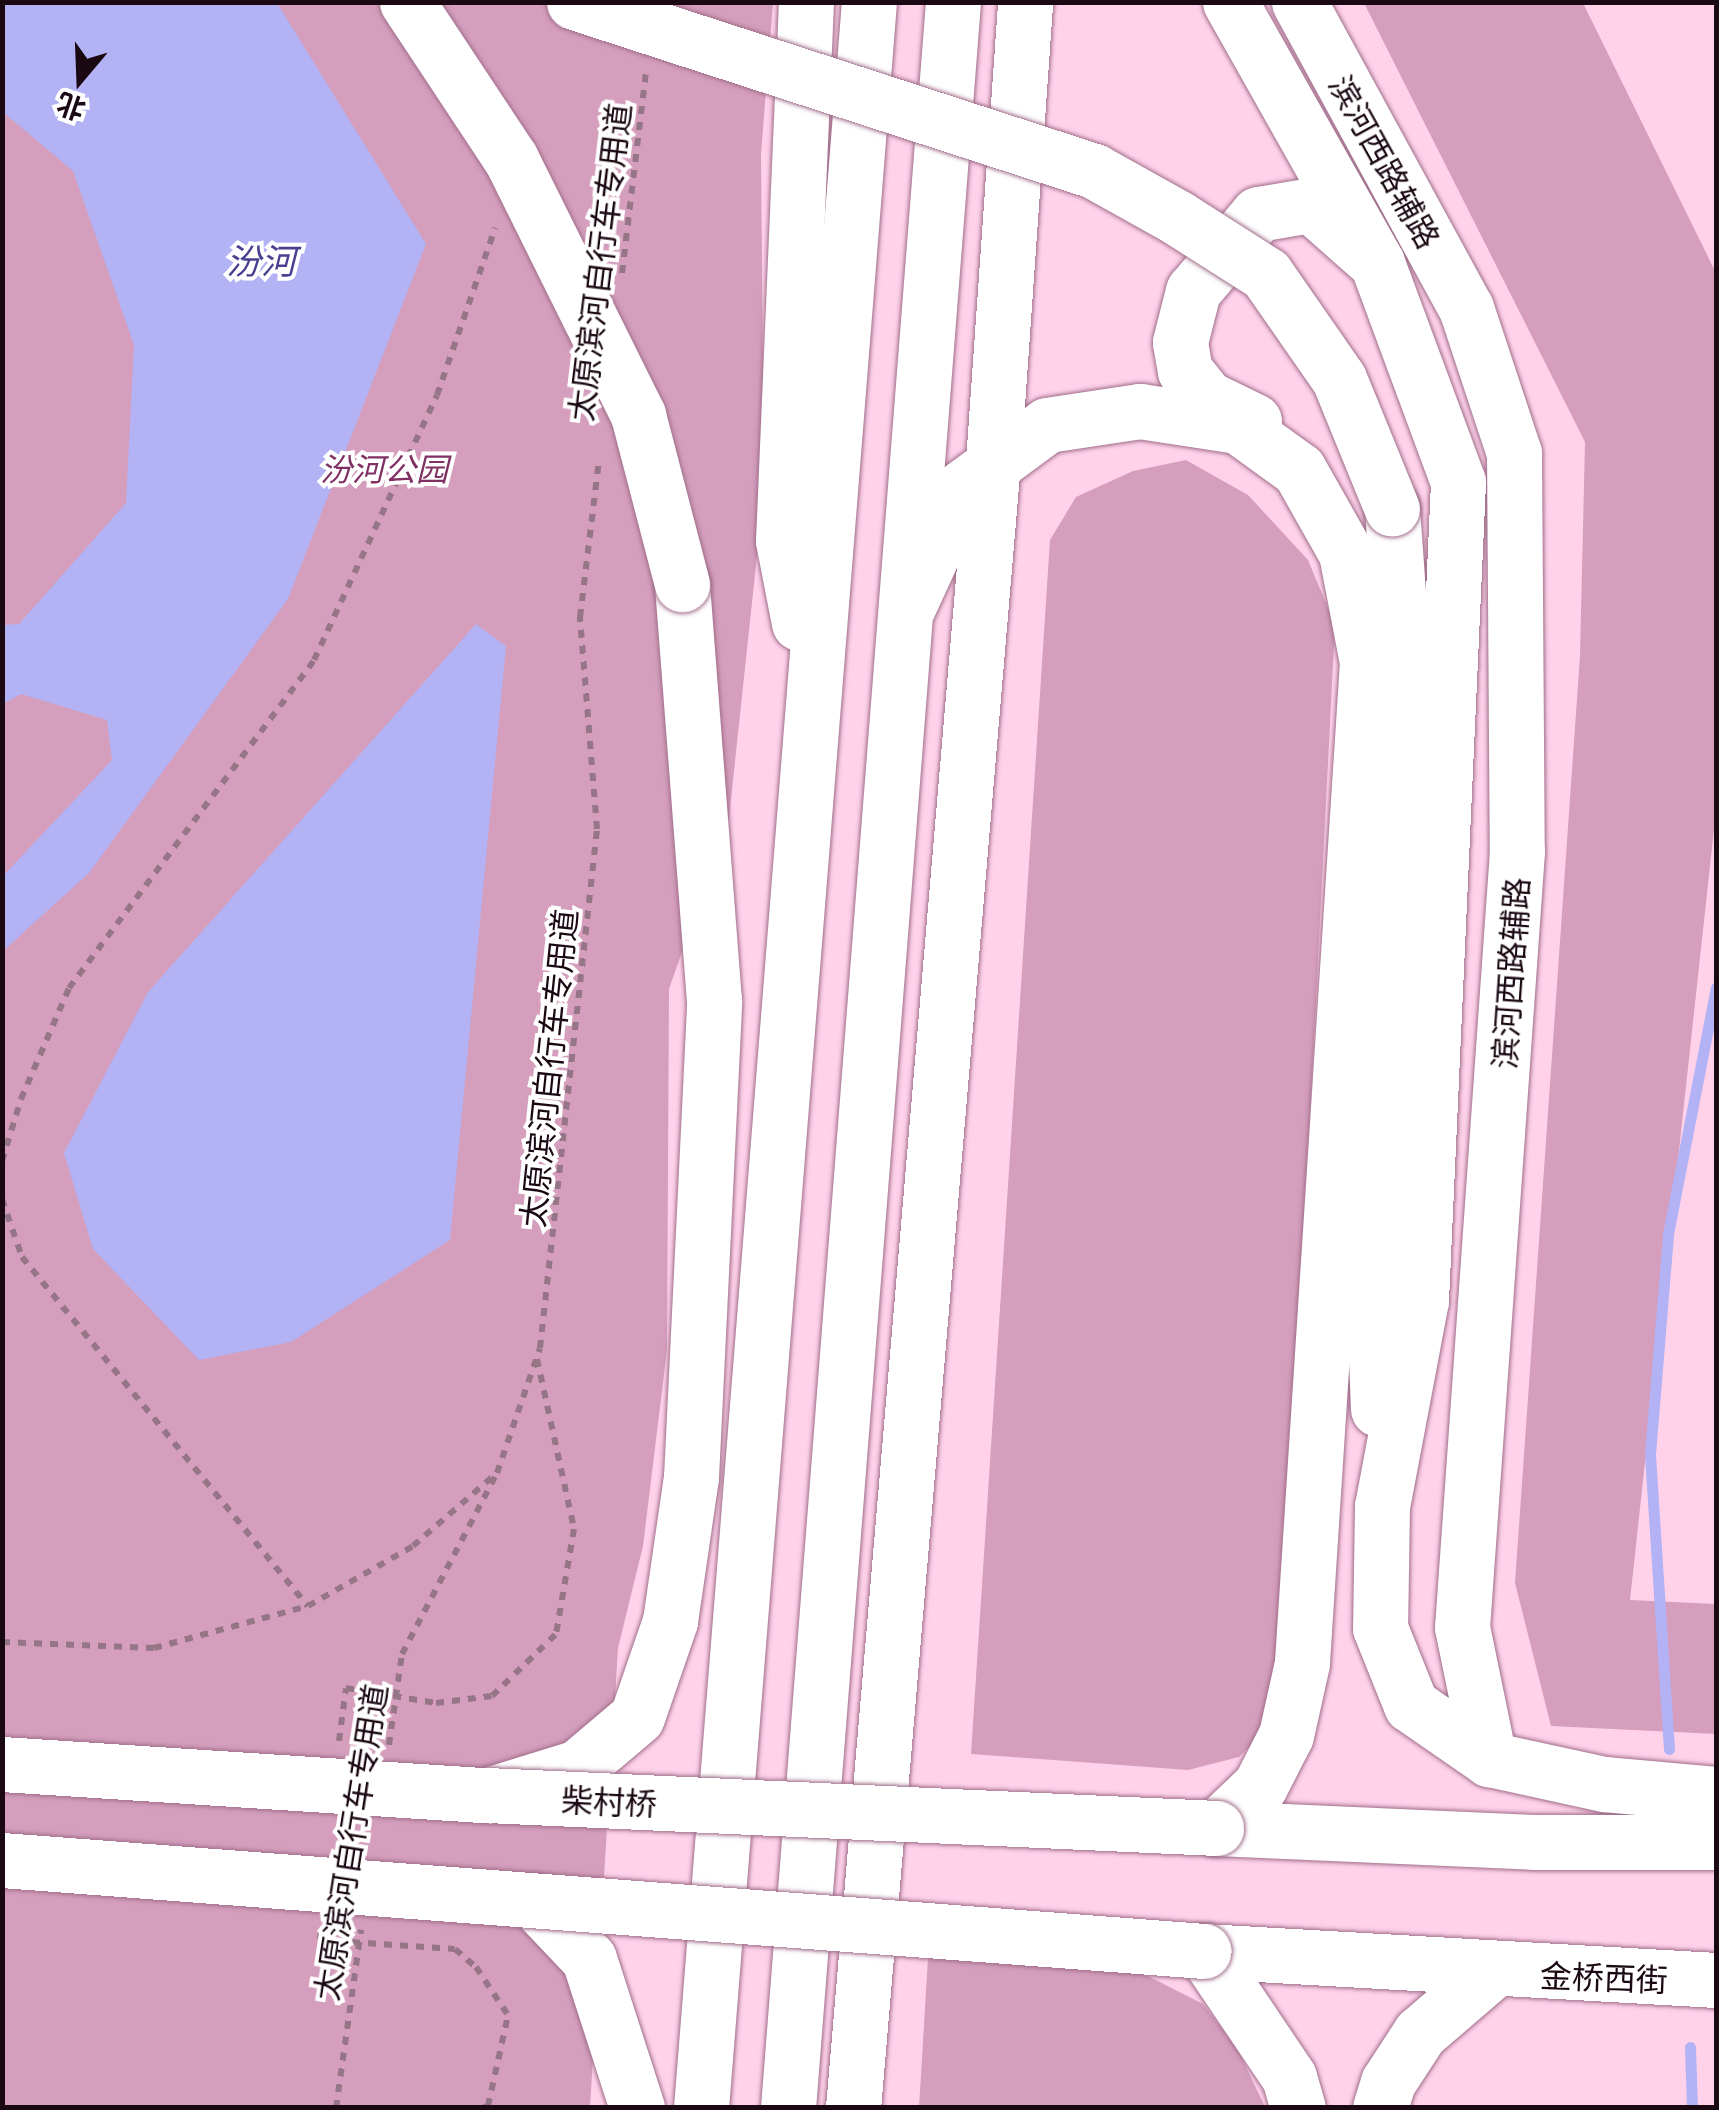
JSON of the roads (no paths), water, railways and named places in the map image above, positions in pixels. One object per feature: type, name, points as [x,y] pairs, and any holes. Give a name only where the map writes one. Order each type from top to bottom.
[{"type":"main road","points":[[407,2],[512,159],[638,415],[682,584],[714,1001],[691,1478],[670,1621],[638,1717],[578,1767],[486,1795]]},
{"type":"main road","points":[[574,2],[1094,171],[1266,274],[1339,379],[1392,509],[1407,718],[1373,1284],[1382,1506],[1380,1628],[1411,1705],[1489,1758],[1604,1784],[1716,1794]]},
{"type":"main road","points":[[806,2],[783,541],[811,690]]},
{"type":"main road","points":[[701,2108],[811,690],[869,2]]},
{"type":"main road","points":[[788,2108],[953,2]]},
{"type":"main road","points":[[852,2108],[993,462],[1025,2]]},
{"type":"main road","points":[[1230,2],[1377,263],[1458,482],[1421,1300],[1382,1506]]},
{"type":"main road","name":"滨河西路辅路","points":[[1298,2],[1466,308],[1514,453],[1517,851],[1462,1626],[1489,1758]]},
{"type":"main road","points":[[1216,1828],[1260,1786],[1286,1735],[1302,1663],[1332,1280],[1366,662],[1346,553],[1299,470],[1274,430],[1207,398],[1185,371],[1180,342],[1193,291],[1258,214],[1312,205],[1377,263]]},
{"type":"main road","points":[[905,614],[962,487],[1047,425],[1140,411],[1238,426],[1299,470]]},
{"type":"main road","name":"柴村桥","points":[[2,1764],[486,1795],[1534,1842],[1716,1842]]},
{"type":"main road","points":[[2,1860],[1204,1950],[1289,2077],[1298,2108]]},
{"type":"main road","points":[[534,1901],[589,1959],[637,2108]]},
{"type":"main road","name":"金桥西街","points":[[1204,1950],[1491,1972],[1716,1980]]},
{"type":"main road","points":[[1380,2108],[1388,2082],[1420,2033],[1491,1972]]},
{"type":"main road","points":[[1413,2108],[1424,2067],[1491,1972]]},
{"type":"water","name":"汾河","points":[[3,2],[277,3],[426,244],[288,599],[89,873],[3,951],[3,876],[112,760],[107,720],[21,694],[3,704],[3,625],[19,624],[126,503],[134,345],[73,171],[3,112]]},
{"type":"water","points":[[476,624],[506,646],[450,1240],[291,1342],[199,1360],[93,1249],[64,1153],[148,992]]},
{"type":"waterway","points":[[1669,1749],[1650,1454],[1668,1234],[1716,988]]},
{"type":"waterway","points":[[1690,2047],[1692,2108]]},
{"type":"park label","name":"汾河公园","points":[[384,467]]}]
